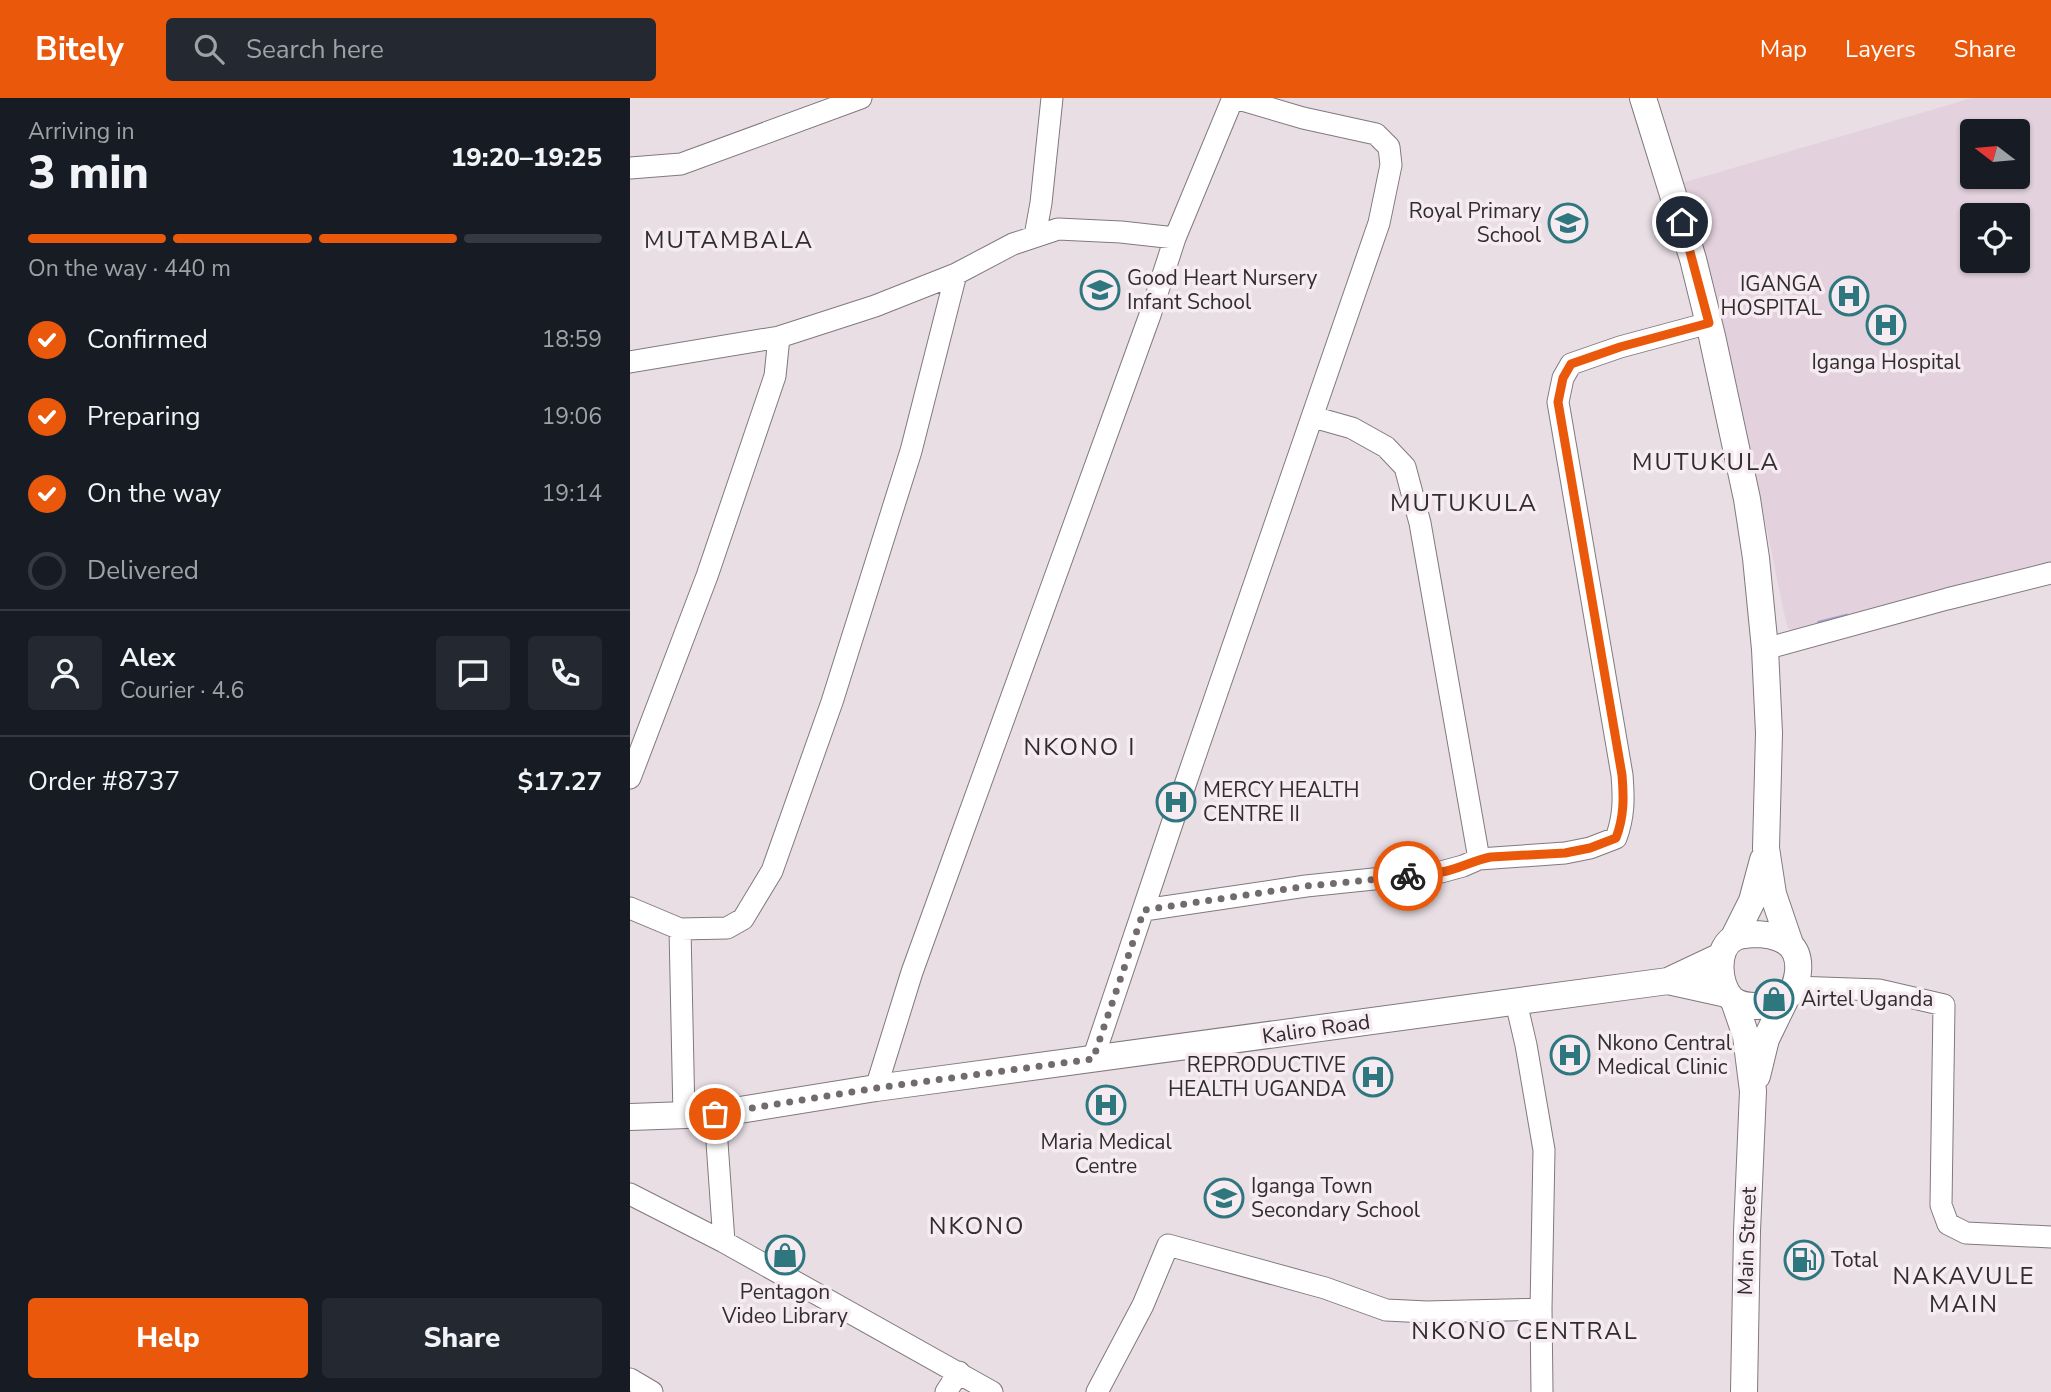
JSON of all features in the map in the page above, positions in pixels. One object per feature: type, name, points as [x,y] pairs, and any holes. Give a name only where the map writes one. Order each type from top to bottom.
[{"type":"main road","points":[[1643,98],[1690,248],[1709,323],[1747,499],[1756,558],[1765,649],[1769,733],[1766,848],[1773,894],[1798,964],[1790,992],[1766,1039],[1753,1091]]},
{"type":"main road","points":[[1753,1091],[1746,1036],[1722,978],[1728,947],[1752,901],[1766,848]]},
{"type":"main road","points":[[1728,947],[1752,934],[1781,938],[1790,944]]},
{"type":"main road","name":"Kaliro Road","points":[[630,1117],[715,1114],[876,1088],[1668,981],[1728,947]]},
{"type":"main road","name":"Kaliro Road","points":[[1668,981],[1731,997]]},
{"type":"main road","points":[[1731,997],[1761,1006],[1771,1005],[1790,992]]},
{"type":"main road","name":"Main Street","points":[[1744,1392],[1753,1091]]},
{"type":"street","points":[[630,168],[681,164],[861,98]]},
{"type":"street","points":[[1035,236],[1052,98]]},
{"type":"street","points":[[876,1088],[912,972],[1175,238],[1234,98],[1303,118],[1376,134],[1389,147],[1391,165],[1379,223],[1093,1059]]},
{"type":"street","points":[[630,362],[779,337],[874,306],[956,274],[1013,244],[1058,229],[1175,238]]},
{"type":"street","points":[[630,908],[680,929],[727,928],[743,919],[772,871],[832,702],[911,451],[956,274]]},
{"type":"street","points":[[1144,910],[1307,886],[1441,872],[1479,859],[1565,853],[1590,848],[1616,838],[1624,800],[1622,775],[1558,402],[1563,378],[1571,364],[1620,347],[1709,323]]},
{"type":"street","points":[[630,778],[707,576],[775,376],[779,337]]},
{"type":"street","points":[[1313,417],[1352,428],[1386,447],[1405,467],[1420,523],[1479,859]]},
{"type":"street","points":[[1765,649],[1947,598],[2051,573]]},
{"type":"street","points":[[680,929],[684,1116]]},
{"type":"street","points":[[1790,992],[1879,990],[1944,1005],[1941,1205],[1948,1224],[1966,1233],[2051,1237]]},
{"type":"street","points":[[1517,1002],[1544,1150],[1542,1392]]},
{"type":"street","points":[[715,1114],[724,1242]]},
{"type":"street","points":[[630,1194],[724,1242],[992,1392]]},
{"type":"street","points":[[1097,1392],[1143,1305],[1168,1245],[1325,1288],[1386,1310],[1427,1312],[1541,1309]]},
{"type":"street","points":[[946,1392],[959,1372]]},
{"type":"street","points":[[630,1379],[652,1392]]},
{"type":"shaded area","name":"Iganga Hospital","points":[[1972,98],[2051,98],[2051,565],[1796,633],[1788,628],[1784,613],[1738,389],[1682,183]]},
{"type":"waterway","points":[[1819,623],[1847,616]]},
{"type":"way so far","points":[[715,1114],[876,1088],[1093,1059],[1144,910],[1307,886],[1408,876]]},
{"type":"place","name":"Royal Primary School","points":[[1568,223]]},
{"type":"place","name":"Good Heart Nursery Infant School","points":[[1100,290]]},
{"type":"place","name":"IGANGA HOSPITAL","points":[[1849,296]]},
{"type":"place","name":"Iganga Hospital","points":[[1886,325]]},
{"type":"place","name":"MERCY HEALTH CENTRE II","points":[[1176,802]]},
{"type":"place","name":"Airtel Uganda","points":[[1774,999]]},
{"type":"place","name":"Nkono Central Medical Clinic","points":[[1570,1055]]},
{"type":"place","name":"REPRODUCTIVE HEALTH UGANDA","points":[[1373,1077]]},
{"type":"place","name":"Maria Medical Centre","points":[[1106,1105]]},
{"type":"place","name":"Iganga Town Secondary School","points":[[1224,1198]]},
{"type":"place","name":"Pentagon Video Library","points":[[785,1255]]},
{"type":"place","name":"Total","points":[[1804,1260]]},
{"type":"district","name":"MUTAMBALA","points":[[729,240]]},
{"type":"district","name":"MUTUKULA","points":[[1706,462]]},
{"type":"district","name":"MUTUKULA","points":[[1464,503]]},
{"type":"district","name":"NKONO I","points":[[1080,747]]},
{"type":"district","name":"NKONO","points":[[977,1226]]},
{"type":"district","name":"NAKAVULE MAIN","points":[[1964,1290]]},
{"type":"district","name":"NKONO CENTRAL","points":[[1525,1331]]},
{"type":"route","points":[[1408,876],[1441,872],[1491,857],[1565,853],[1590,848],[1616,838],[1624,800],[1622,775],[1558,402],[1563,378],[1571,364],[1620,347],[1709,323],[1682,222]]}]
